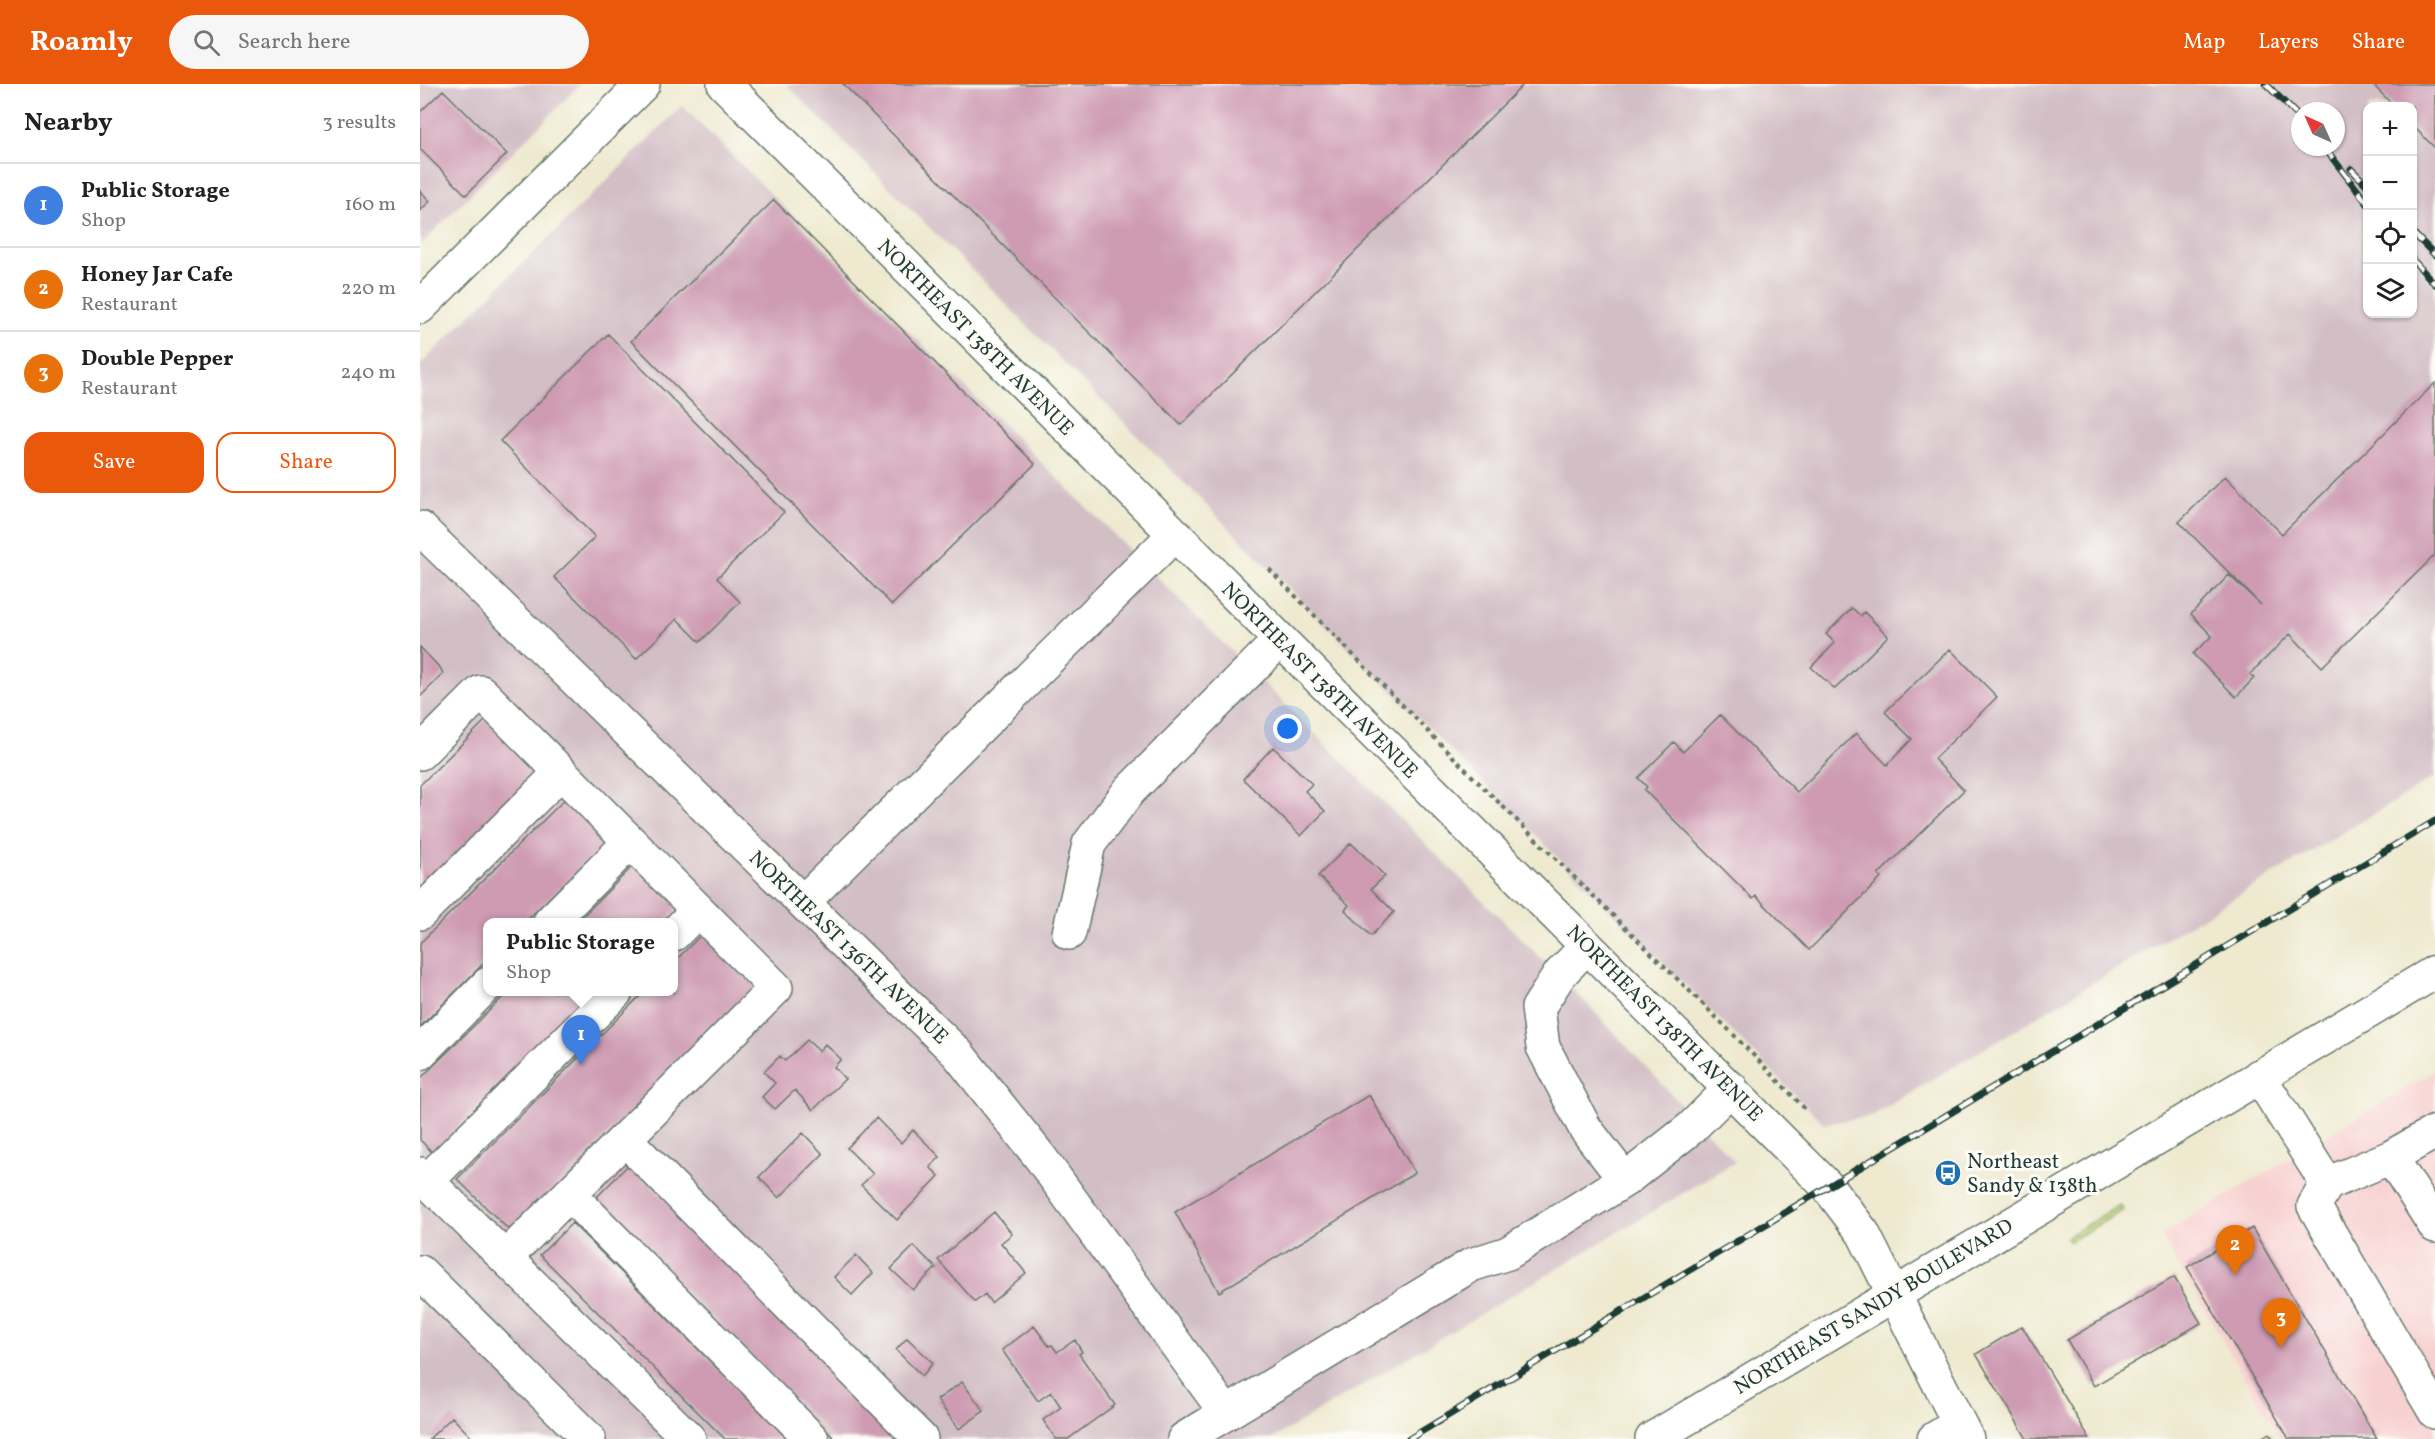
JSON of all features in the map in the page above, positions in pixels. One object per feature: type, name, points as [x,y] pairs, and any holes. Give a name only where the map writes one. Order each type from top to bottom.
[{"type":"street","points":[[420,307],[643,84]]},
{"type":"street","name":"NORTHEAST 138TH AVENUE","points":[[724,84],[1828,1187],[1863,1233],[1893,1294],[1953,1434]]},
{"type":"street","name":"NORTHEAST 136TH AVENUE","points":[[420,528],[958,1054],[1040,1157],[1226,1413]]},
{"type":"street","points":[[803,902],[1174,535]]},
{"type":"street","points":[[1069,933],[1089,844],[1129,791],[1280,640]]},
{"type":"street","points":[[420,753],[481,692],[776,988],[506,1258]]},
{"type":"street","points":[[420,913],[561,772]]},
{"type":"street","points":[[554,918],[630,842]]},
{"type":"street","points":[[678,929],[698,910]]},
{"type":"street","points":[[1587,945],[1560,974],[1538,1008],[1543,1047],[1585,1128],[1624,1180]]},
{"type":"street","name":"NORTHEAST SANDY BOULEVARD","points":[[1652,1439],[2435,972]]},
{"type":"street","points":[[420,1053],[483,989]]},
{"type":"street","points":[[612,996],[424,1177],[689,1439]]},
{"type":"street","points":[[2259,1076],[2327,1184]]},
{"type":"street","points":[[1184,1439],[1471,1264],[1508,1253],[1624,1180],[1691,1128],[1731,1088]]},
{"type":"street","points":[[2435,1132],[2391,1157],[2327,1184],[2314,1206],[2435,1413]]},
{"type":"street","points":[[625,1139],[917,1438]]},
{"type":"street","points":[[2391,1157],[2435,1226]]},
{"type":"street","points":[[569,1194],[812,1439]]},
{"type":"street","points":[[420,1272],[589,1439]]},
{"type":"path","points":[[1269,569],[1807,1111]]},
{"type":"shaded area","points":[[420,84],[581,84],[420,245]]},
{"type":"shaded area","points":[[786,84],[2435,84],[2435,777],[1872,1116],[1824,1124]]},
{"type":"shaded area","points":[[682,106],[1588,1005],[1735,1162],[1272,1439],[420,1439],[420,365]]},
{"type":"shaded area","points":[[2435,1071],[2435,1439],[2281,1439],[2161,1235]]},
{"type":"green space","points":[[2120,1205],[2123,1210],[2069,1242],[2066,1237]]},
{"type":"building","points":[[843,84],[1524,84],[1181,425]]},
{"type":"building","points":[[2372,84],[2435,84],[2435,148],[2417,130],[2417,102],[2390,102]]},
{"type":"building","points":[[443,90],[507,154],[466,195],[420,149],[420,112]]},
{"type":"building","points":[[420,191],[430,201],[420,211]]},
{"type":"building","points":[[774,200],[1035,464],[892,605],[631,341]]},
{"type":"building","points":[[608,334],[784,512],[717,578],[740,602],[700,642],[677,619],[636,659],[554,577],[595,537],[500,441]]},
{"type":"building","points":[[2435,383],[2435,555],[2322,667],[2290,634],[2250,674],[2254,678],[2236,697],[2193,654],[2212,636],[2191,614],[2229,575],[2261,605],[2179,522],[2225,476],[2282,534]]},
{"type":"building","points":[[1852,608],[1861,616],[1864,612],[1888,636],[1835,689],[1811,667],[1835,643],[1826,634]]},
{"type":"building","points":[[420,647],[443,674],[420,697]]},
{"type":"building","points":[[1950,649],[1997,697],[1934,759],[1964,790],[1878,875],[1881,878],[1809,950],[1756,896],[1753,899],[1644,790],[1647,787],[1638,778],[1674,742],[1683,752],[1720,715],[1797,792],[1856,733],[1887,765],[1912,739],[1885,712]]},
{"type":"building","points":[[488,718],[540,770],[420,890],[420,785]]},
{"type":"building","points":[[1273,747],[1312,784],[1305,791],[1325,811],[1301,836],[1243,779]]},
{"type":"building","points":[[567,797],[609,839],[529,918],[483,918],[483,964],[420,1027],[420,943]]},
{"type":"building","points":[[1351,843],[1385,876],[1371,889],[1394,912],[1371,936],[1345,910],[1349,905],[1318,876]]},
{"type":"building","points":[[634,865],[677,908],[666,918],[581,918]]},
{"type":"building","points":[[703,933],[756,986],[510,1231],[457,1179],[640,996],[678,996],[678,958]]},
{"type":"building","points":[[504,996],[589,996],[432,1152],[420,1140],[420,1079]]},
{"type":"building","points":[[807,1040],[819,1051],[825,1044],[841,1059],[834,1067],[845,1079],[813,1110],[795,1090],[775,1109],[762,1097],[775,1083],[764,1072],[780,1056],[785,1061]]},
{"type":"building","points":[[1369,1095],[1415,1173],[1219,1292],[1175,1212]]},
{"type":"building","points":[[876,1118],[901,1143],[913,1130],[940,1157],[930,1167],[939,1176],[897,1220],[861,1185],[873,1174],[847,1148]]},
{"type":"building","points":[[803,1133],[823,1154],[779,1198],[759,1177]]},
{"type":"building","points":[[629,1164],[898,1434],[893,1439],[835,1439],[595,1199]]},
{"type":"building","points":[[994,1212],[1012,1234],[1001,1243],[1026,1273],[991,1303],[985,1294],[975,1302],[938,1260]]},
{"type":"building","points":[[572,1223],[788,1439],[725,1439],[540,1255]]},
{"type":"building","points":[[2252,1228],[2377,1439],[2289,1439],[2187,1267]]},
{"type":"building","points":[[914,1246],[936,1268],[913,1290],[891,1269]]},
{"type":"building","points":[[856,1255],[873,1273],[852,1295],[834,1277]]},
{"type":"building","points":[[2174,1277],[2201,1323],[2094,1386],[2067,1340]]},
{"type":"building","points":[[1034,1326],[1049,1346],[1052,1345],[1057,1352],[1075,1340],[1082,1352],[1079,1354],[1115,1405],[1068,1439],[1056,1439],[1043,1420],[1061,1407],[1051,1392],[1038,1401],[1002,1350]]},
{"type":"building","points":[[2022,1326],[2090,1439],[2027,1439],[1976,1354]]},
{"type":"building","points":[[907,1338],[933,1363],[922,1376],[896,1350]]},
{"type":"building","points":[[962,1382],[984,1411],[959,1429],[937,1400]]},
{"type":"building","points":[[452,1417],[473,1439],[429,1439]]},
{"type":"building","points":[[2269,1433],[2273,1439],[2260,1439]]},
{"type":"railway","points":[[2266,84],[2291,109]]},
{"type":"railway","points":[[2331,156],[2363,198]]},
{"type":"railway","points":[[2351,169],[2363,181]]},
{"type":"railway","points":[[2417,237],[2435,255]]},
{"type":"railway","points":[[2417,264],[2435,284]]},
{"type":"railway","points":[[1409,1439],[2435,821]]},
{"type":"place","name":"Public Storage","points":[[581,1065]]},
{"type":"place","name":"Northeast Sandy & 138th","points":[[1948,1173]]},
{"type":"place","name":"Honey Jar Cafe","points":[[2235,1275]]},
{"type":"place","name":"Double Pepper","points":[[2281,1348]]}]
